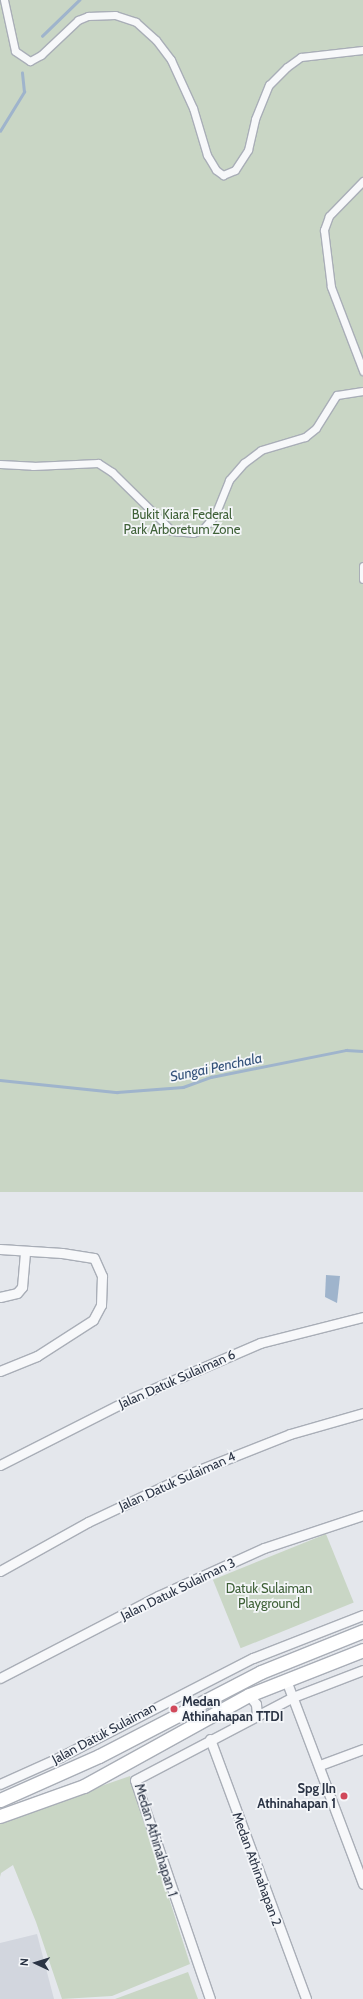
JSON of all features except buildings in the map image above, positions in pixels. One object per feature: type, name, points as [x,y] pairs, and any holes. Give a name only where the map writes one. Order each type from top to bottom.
[{"type":"main road","name":"Jalan Datuk Sulaiman","points":[[0,1800],[58,1776],[261,1672],[363,1631]]},
{"type":"main road","points":[[0,1816],[84,1786],[249,1695],[363,1650]]},
{"type":"main road","points":[[58,1776],[67,1788],[84,1786]]},
{"type":"street","points":[[4,0],[15,51],[30,61],[41,55],[78,20],[88,16],[115,15],[136,22],[156,40],[171,60],[193,108],[207,155],[216,170],[223,175],[235,170],[248,150],[254,119],[269,85],[287,67],[301,57],[363,50]]},
{"type":"street","points":[[363,181],[329,216],[324,230],[331,287],[363,371]]},
{"type":"street","points":[[0,464],[33,466],[98,463],[112,472],[172,531],[193,533],[203,529],[215,515],[229,480],[244,463],[261,450],[305,437],[316,428],[337,395],[363,391]]},
{"type":"street","points":[[363,566],[363,578]]},
{"type":"street","points":[[0,1249],[94,1258],[102,1276],[101,1305],[93,1320],[37,1356],[0,1371]]},
{"type":"street","points":[[0,1297],[17,1293],[22,1287],[25,1251]]},
{"type":"street","name":"Jalan Datuk Sulaiman 6","points":[[0,1465],[130,1399],[260,1343],[363,1317]]},
{"type":"street","name":"Jalan Datuk Sulaiman 4","points":[[0,1571],[88,1522],[181,1478],[290,1434],[363,1413]]},
{"type":"street","name":"Jalan Datuk Sulaiman 3","points":[[0,1678],[158,1596],[264,1548],[363,1515]]},
{"type":"street","name":"Jalan Datuk Sulaiman","points":[[0,1784],[60,1757],[252,1658],[363,1615]]},
{"type":"street","points":[[293,1697],[363,1670]]},
{"type":"street","points":[[286,1680],[320,1765],[363,1884]]},
{"type":"street","points":[[249,1695],[256,1704],[257,1715]]},
{"type":"street","name":"Medan Athinahapan 1","points":[[210,1999],[135,1780],[210,1739],[293,1697]]},
{"type":"street","name":"Medan Athinahapan 2","points":[[210,1739],[306,1999]]},
{"type":"street","points":[[320,1765],[363,1749]]},
{"type":"shaded area","points":[[37,1934],[54,1999],[0,1999],[0,1943]]},
{"type":"green space","name":"Bukit Kiara Federal Park Arboretum Zone","points":[[0,0],[363,0],[363,1192],[0,1192]]},
{"type":"green space","name":"Datuk Sulaiman Playground","points":[[326,1534],[354,1603],[241,1648],[213,1580]]},
{"type":"green space","points":[[130,1776],[190,1964],[112,1996],[62,1999],[36,1922],[13,1865],[1,1873],[0,1877],[0,1821]]},
{"type":"green space","points":[[188,1972],[198,1999],[115,1999]]},
{"type":"water","points":[[326,1275],[340,1276],[337,1303],[325,1297]]},
{"type":"waterway","points":[[42,36],[79,0]]},
{"type":"waterway","points":[[0,131],[24,92],[22,73]]},
{"type":"waterway","name":"Sungai Penchala","points":[[0,1080],[117,1092],[183,1087],[211,1077],[346,1050],[363,1051]]},
{"type":"place","name":"Medan Athinahapan TTDI","points":[[174,1709]]},
{"type":"place","name":"Spg Jln Athinahapan 1","points":[[344,1796]]}]
